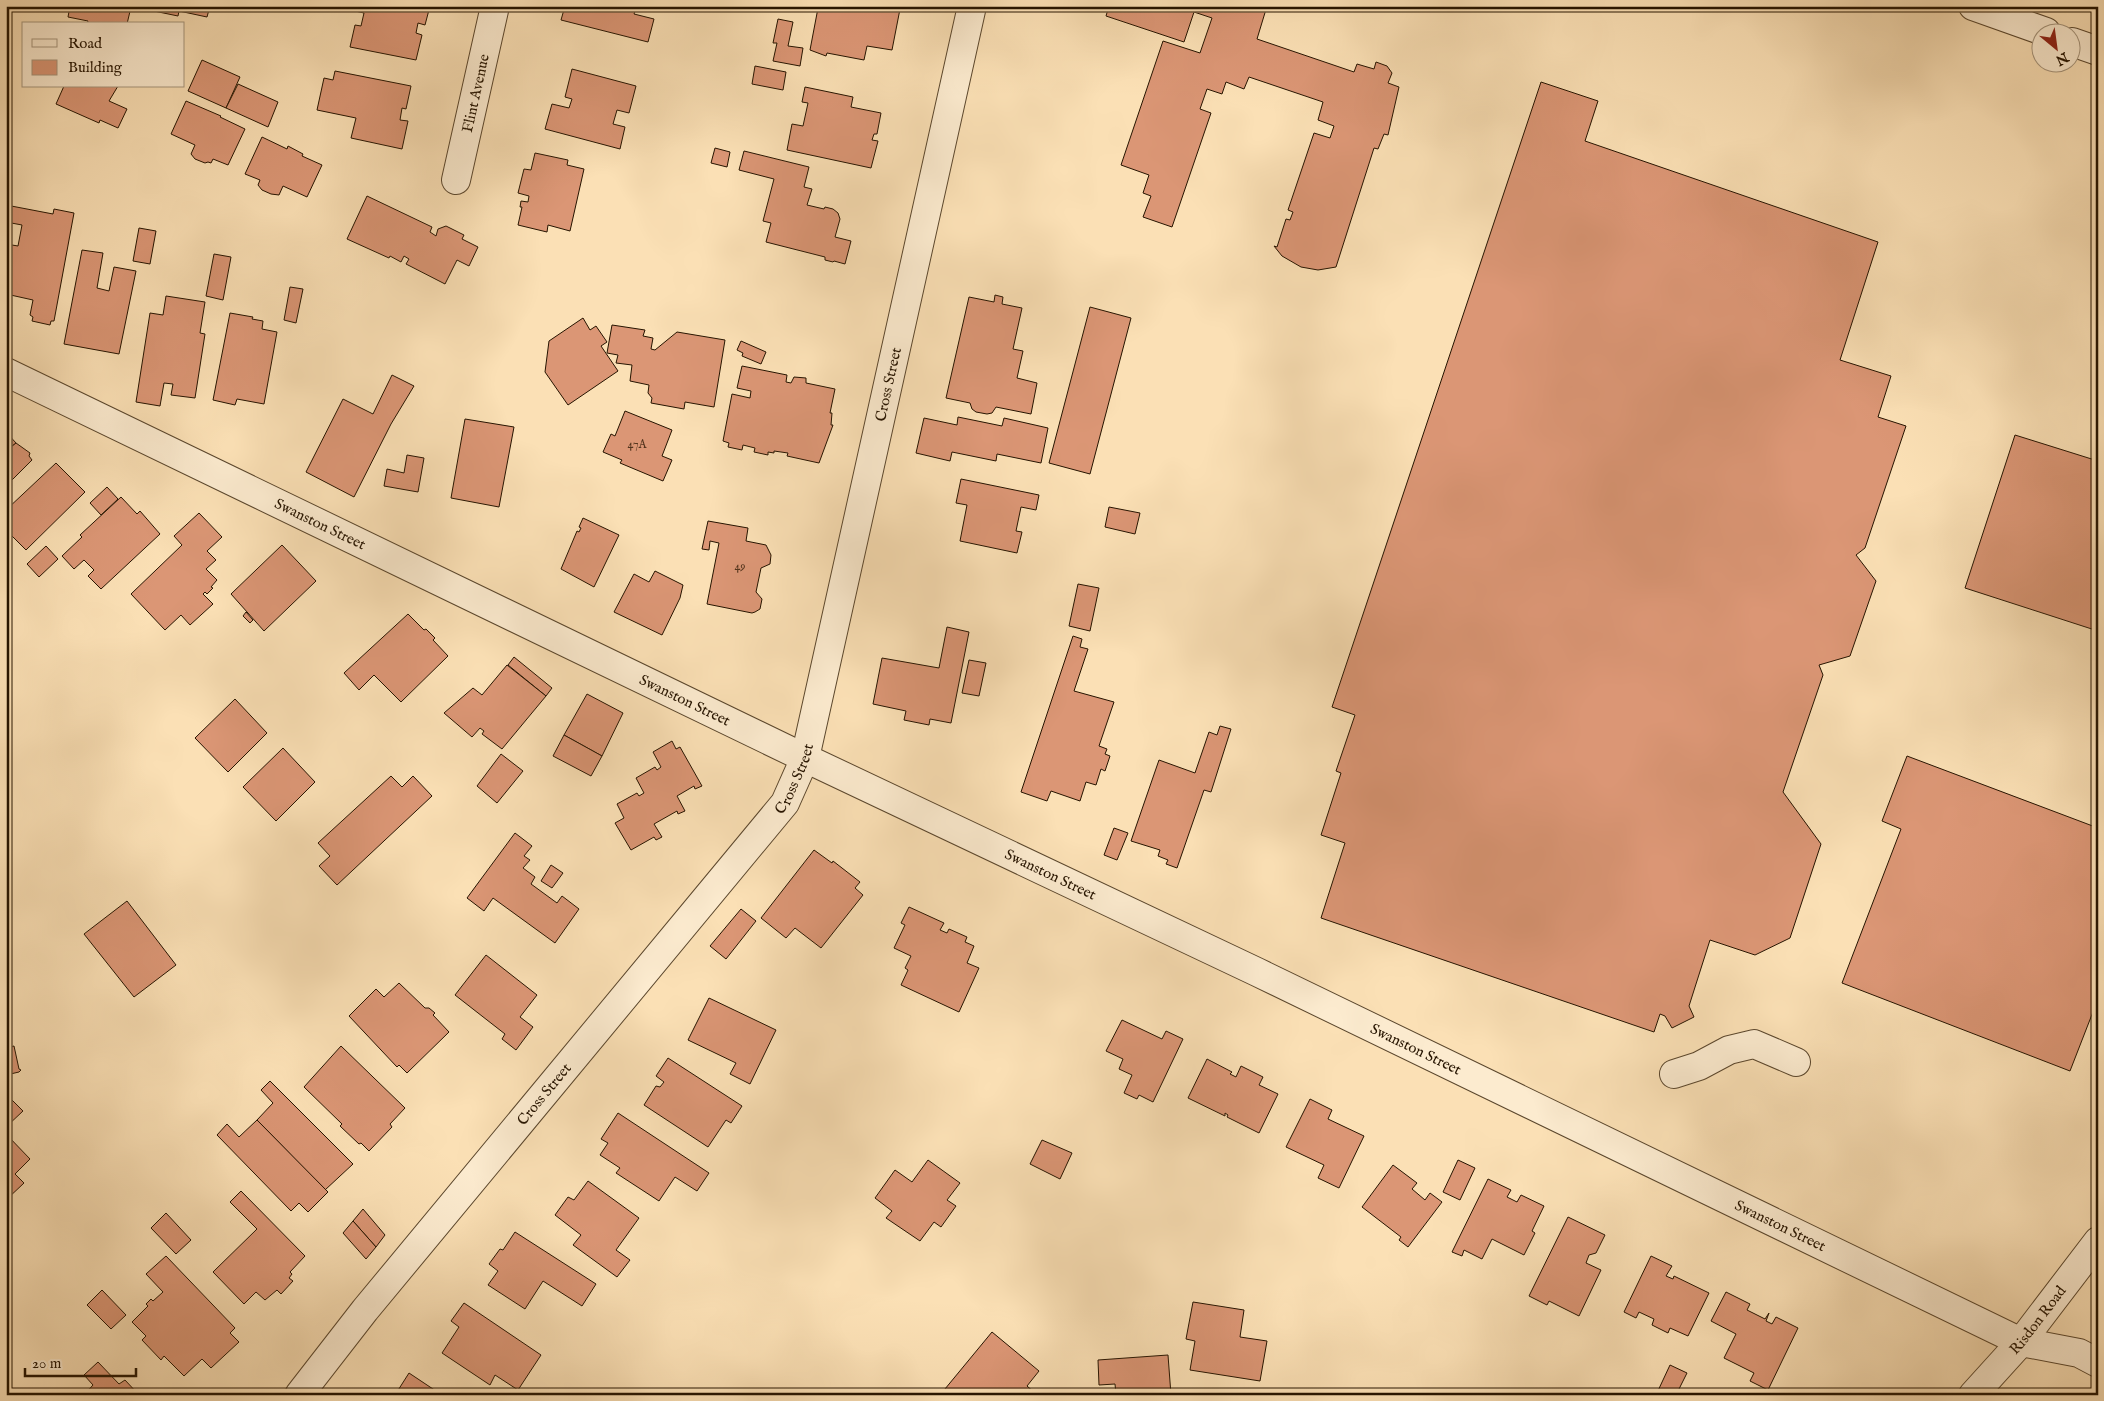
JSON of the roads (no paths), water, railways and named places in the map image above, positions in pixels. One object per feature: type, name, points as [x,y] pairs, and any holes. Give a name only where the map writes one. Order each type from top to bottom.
[{"type":"street","name":"Flint Avenue","points":[[456,180],[495,6]]},
{"type":"street","name":"Cross Street","points":[[299,1395],[365,1310],[785,803],[805,758],[972,6]]},
{"type":"street","points":[[1972,6],[2032,27]]},
{"type":"street","points":[[2082,45],[2098,51]]},
{"type":"street","name":"Swanston Street","points":[[6,372],[805,758],[1257,972],[2021,1342],[2079,1353],[2098,1363]]},
{"type":"street","points":[[1674,1074],[1699,1066],[1729,1050],[1754,1044],[1796,1062]]},
{"type":"street","name":"Risdon Road","points":[[1973,1395],[2021,1342],[2098,1241]]}]
